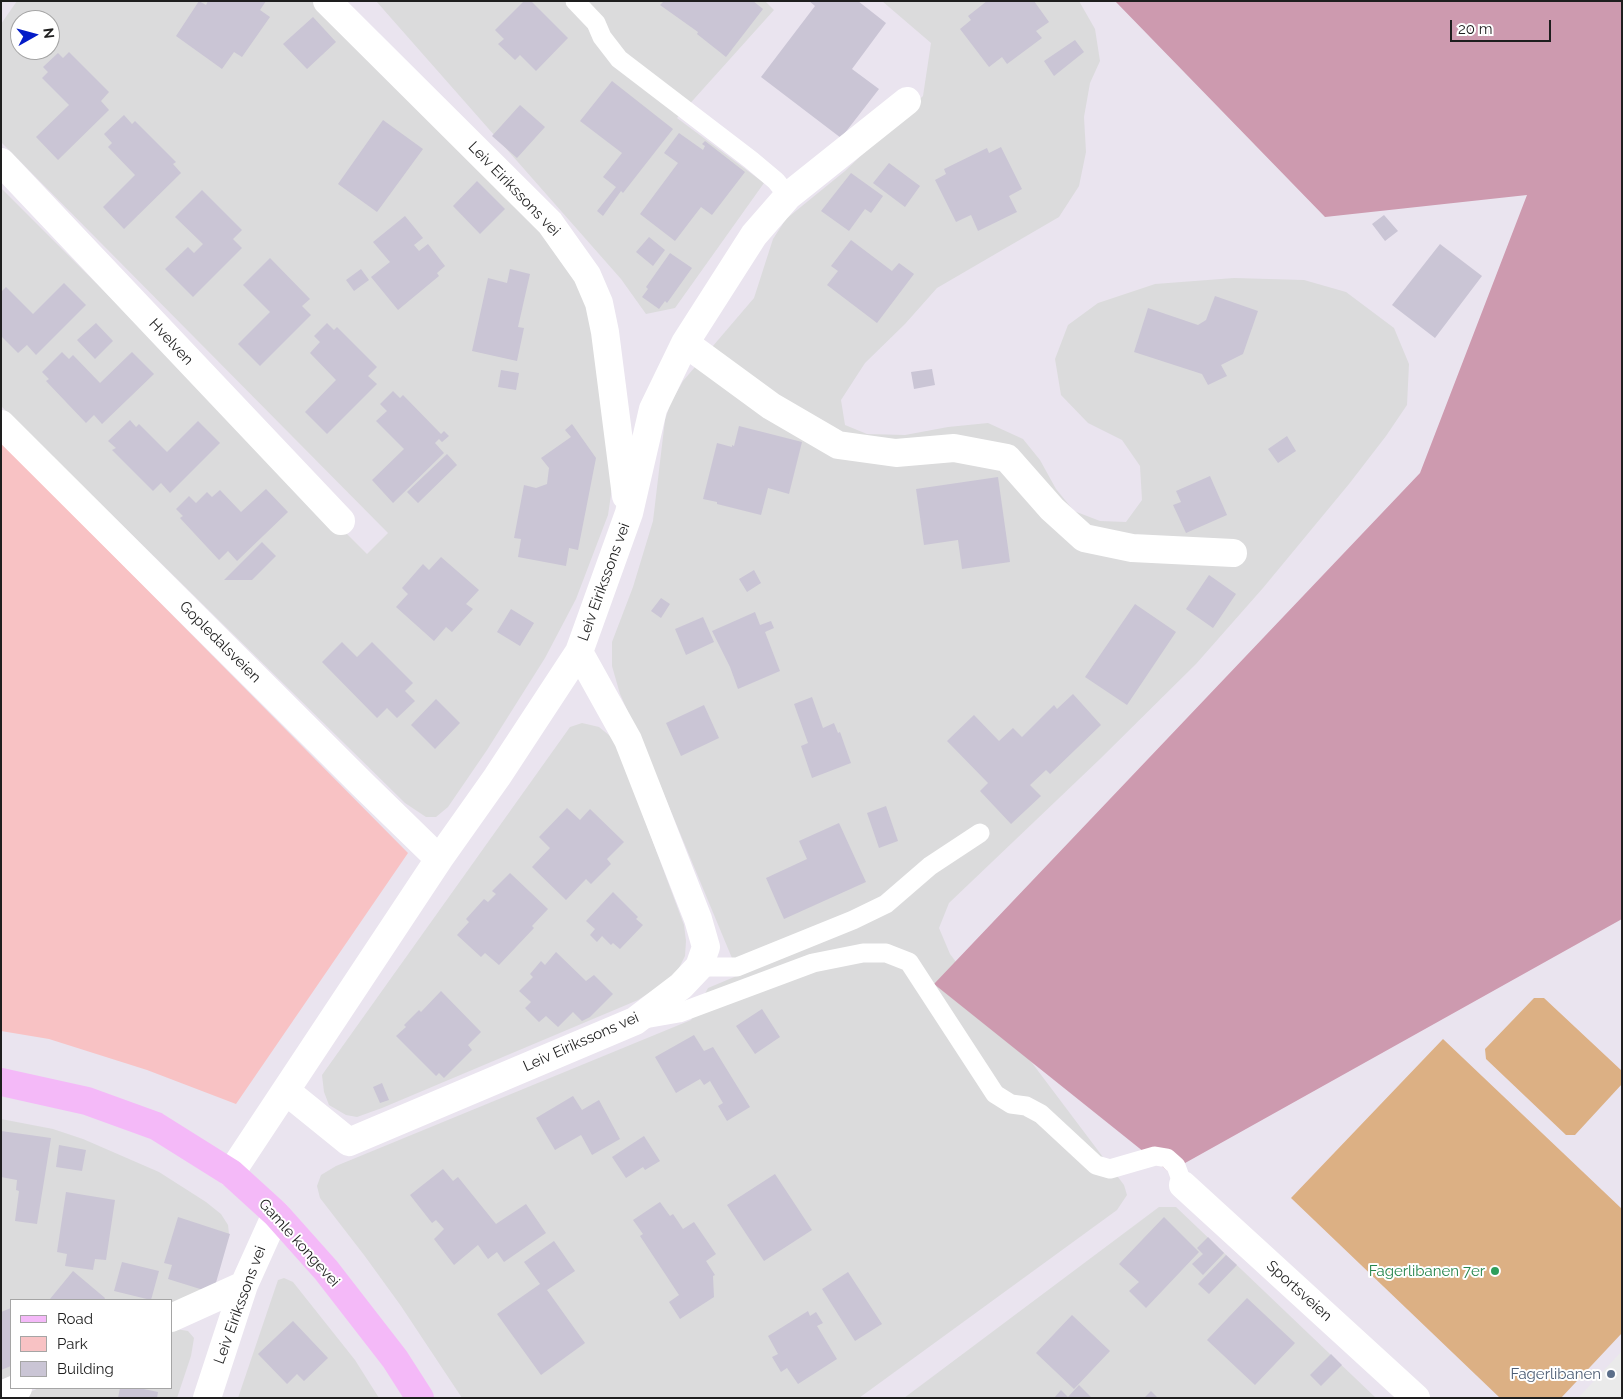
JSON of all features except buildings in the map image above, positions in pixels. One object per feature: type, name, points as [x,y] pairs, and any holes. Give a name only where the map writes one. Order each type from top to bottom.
[{"type":"street","name":"Leiv Eirikssons vei","points":[[327,1],[550,223],[588,275],[599,303],[605,332],[628,513]]},
{"type":"street","name":"Leiv Eirikssons vei","points":[[231,1173],[579,652],[628,513],[653,410],[685,343],[754,235],[788,196],[907,101]]},
{"type":"street","name":"Hvelven","points":[[1,162],[341,521]]},
{"type":"street","points":[[685,343],[771,406],[838,444],[896,453],[954,448],[1007,458],[1052,509],[1084,538],[1132,548],[1233,553]]},
{"type":"street","name":"Gopledalsveien","points":[[1,424],[439,859]]},
{"type":"street","name":"Leiv Eirikssons vei","points":[[286,1091],[349,1142],[635,1021],[681,986],[699,967],[706,946],[698,919],[628,740],[579,652]]},
{"type":"street","name":"Gamle kongevei","points":[[1,1082],[88,1101],[156,1126],[231,1173],[276,1214],[326,1270],[395,1359],[420,1398]]},
{"type":"street","name":"Sportsveien","points":[[1183,1185],[1416,1398]]},
{"type":"street","name":"Leiv Eirikssons vei","points":[[207,1398],[244,1284],[276,1214]]},
{"type":"street","points":[[172,1318],[244,1284]]},
{"type":"street","points":[[1,1394],[15,1389]]},
{"type":"lane","points":[[575,1],[596,23],[611,50],[619,59],[751,160],[776,181],[788,196]]},
{"type":"lane","points":[[699,967],[736,967],[853,920],[886,904],[930,866],[980,833]]},
{"type":"lane","points":[[635,1021],[679,1013],[813,963],[863,954],[886,953],[909,962],[995,1094],[1011,1104],[1026,1106],[1041,1114],[1096,1164],[1110,1169],[1155,1156],[1168,1158],[1176,1166],[1183,1185]]},
{"type":"shaded area","points":[[17,1],[312,1],[435,126],[522,209],[573,272],[590,312],[613,481],[608,515],[576,599],[545,658],[487,750],[448,807],[436,817],[426,817],[405,803],[1,406],[1,188],[367,554],[388,533],[1,142],[1,24],[10,11],[10,60],[60,60],[60,10],[11,10]]},
{"type":"shaded area","points":[[376,1],[765,1],[774,10],[677,118],[764,183],[675,308],[646,314],[621,279]]},
{"type":"shaded area","points":[[882,1],[1079,1],[1095,29],[1100,61],[1090,83],[1084,117],[1086,152],[1079,186],[1059,217],[937,288],[905,324],[865,363],[841,400],[845,425],[867,434],[905,435],[948,427],[988,423],[1023,439],[1040,460],[1056,489],[1074,511],[1100,521],[1126,522],[1142,500],[1140,466],[1122,440],[1088,423],[1061,395],[1055,359],[1068,325],[1098,303],[1155,284],[1234,278],[1304,280],[1346,292],[1394,328],[1409,364],[1407,405],[1349,484],[1263,588],[1196,664],[1100,759],[949,903],[939,928],[950,954],[1124,1185],[1127,1195],[1117,1210],[859,1398],[462,1398],[401,1306],[320,1198],[317,1186],[321,1175],[336,1166],[691,1020],[708,988],[739,975],[620,694],[612,666],[612,642],[633,587],[653,521],[665,420],[670,404],[683,381],[754,298],[773,239],[786,219],[845,171],[923,96],[931,43]]},
{"type":"shaded area","points":[[1115,1],[1622,1],[1622,919],[1169,1172],[934,984],[1420,473],[1527,195],[1325,217]]},
{"type":"shaded area","points":[[582,723],[599,727],[615,740],[684,925],[685,956],[677,972],[663,984],[638,1000],[382,1108],[357,1117],[346,1115],[329,1105],[324,1092],[322,1075],[570,727]]},
{"type":"shaded area","points":[[1534,998],[1544,998],[1622,1071],[1622,1084],[1575,1135],[1566,1135],[1486,1059],[1485,1049]]},
{"type":"shaded area","name":"Fagerlibanen 7er","points":[[1443,1039],[1622,1209],[1622,1333],[1561,1398],[1500,1398],[1291,1198]]},
{"type":"shaded area","points":[[1,1119],[53,1129],[83,1139],[159,1172],[206,1202],[221,1214],[228,1225],[229,1234],[212,1289],[172,1307],[172,1299],[10,1299],[10,1376],[1,1381]]},
{"type":"shaded area","points":[[1159,1207],[1176,1207],[1376,1398],[904,1398]]},
{"type":"shaded area","points":[[284,1278],[293,1282],[355,1360],[379,1398],[238,1398],[278,1280]]},
{"type":"shaded area","points":[[176,1329],[188,1331],[194,1338],[191,1356],[177,1398],[16,1398],[37,1389],[172,1389],[172,1331]]},
{"type":"shaded area","name":"Fagerlibanen","points":[[1622,1351],[1622,1398],[1578,1398]]},
{"type":"green space","points":[[1,442],[408,853],[236,1104],[147,1070],[49,1039],[1,1031]]},
{"type":"place","name":"Fagerlibanen 7er","points":[[1495,1271]]},
{"type":"place","name":"Fagerlibanen","points":[[1611,1374]]}]
